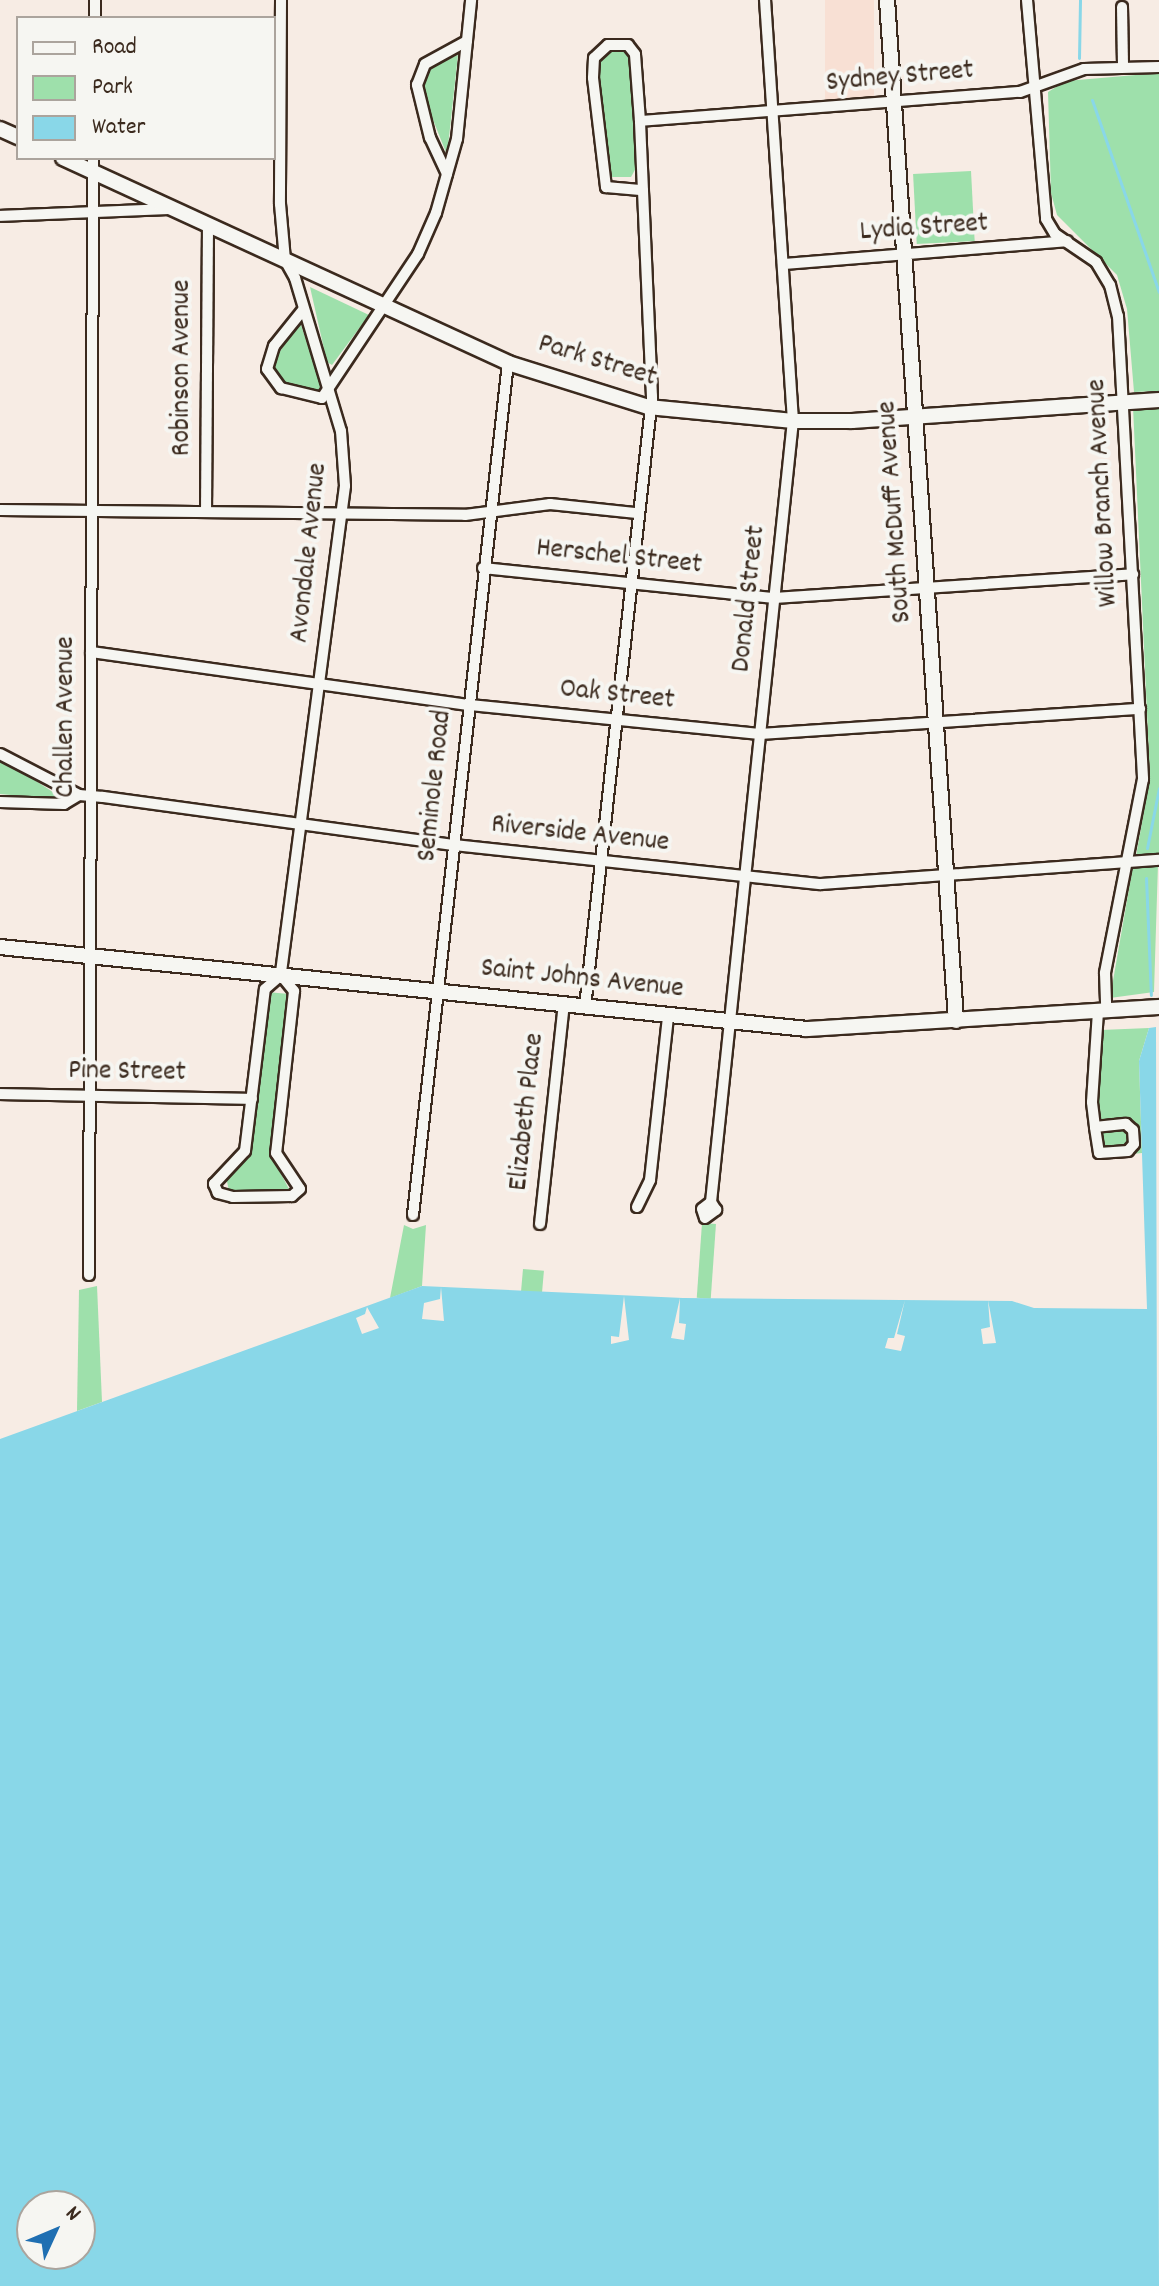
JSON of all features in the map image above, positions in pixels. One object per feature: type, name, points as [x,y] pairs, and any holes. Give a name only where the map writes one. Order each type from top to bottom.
[{"type":"main road","name":"South McDuff Avenue","points":[[887,0],[956,1021]]},
{"type":"main road","name":"Park Street","points":[[72,160],[93,165],[172,208],[508,363],[648,407],[793,421],[916,417],[1159,400]]},
{"type":"main road","name":"Saint Johns Avenue","points":[[0,947],[824,1030],[1159,1007]]},
{"type":"street","name":"Avondale Avenue","points":[[281,0],[280,204],[285,260],[343,446],[342,513],[281,975]]},
{"type":"street","points":[[303,310],[274,346],[267,369],[281,388],[312,398],[327,392],[345,358],[418,254],[457,139],[471,0]]},
{"type":"street","name":"Donald Street","points":[[711,1202],[793,421],[765,0]]},
{"type":"street","name":"Willow Branch Avenue","points":[[1027,0],[1046,219],[1067,241],[1096,262],[1114,293],[1124,403],[1143,779],[1105,973],[1095,1127]]},
{"type":"street","points":[[1122,7],[1123,67]]},
{"type":"street","points":[[447,174],[430,138],[417,85],[425,64],[467,41]]},
{"type":"street","points":[[585,1007],[648,407],[643,190],[635,54],[628,45],[608,45],[594,58],[593,78],[606,187],[643,190]]},
{"type":"street","name":"Sydney Street","points":[[640,121],[894,103],[1033,88],[1071,72],[1159,67]]},
{"type":"street","name":"Challen Avenue","points":[[89,1275],[93,165]]},
{"type":"street","points":[[0,216],[95,215],[172,208]]},
{"type":"street","name":"Robinson Avenue","points":[[206,512],[208,225]]},
{"type":"street","name":"Lydia Street","points":[[783,264],[1067,241]]},
{"type":"street","name":"Seminole Road","points":[[413,1215],[508,363]]},
{"type":"street","points":[[0,510],[489,512],[550,504],[635,513]]},
{"type":"street","name":"Herschel Street","points":[[483,568],[774,598],[1133,574]]},
{"type":"street","name":"Oak Street","points":[[91,652],[470,705],[760,734],[1140,709]]},
{"type":"street","points":[[0,754],[79,795]]},
{"type":"street","name":"Riverside Avenue","points":[[0,802],[64,804],[79,795],[91,796],[600,863],[821,884],[1159,860]]},
{"type":"street","points":[[281,975],[294,991],[276,1153],[300,1189],[292,1196],[233,1197],[218,1193],[214,1184],[245,1151],[252,1099],[265,989],[281,975]]},
{"type":"street","name":"Elizabeth Place","points":[[540,1224],[564,1004]]},
{"type":"street","points":[[637,1207],[650,1180],[668,1016]]},
{"type":"street","name":"Pine Street","points":[[0,1094],[252,1099]]},
{"type":"shaded area","points":[[825,0],[874,0],[874,100],[825,100]]},
{"type":"green space","points":[[607,52],[626,52],[630,58],[636,168],[631,177],[611,177],[604,168],[599,58]]},
{"type":"green space","points":[[458,55],[447,155],[420,87],[430,67]]},
{"type":"green space","points":[[1159,73],[1159,391],[1134,392],[1127,309],[1117,275],[1057,215],[1051,193],[1048,92],[1066,81]]},
{"type":"green space","points":[[971,171],[975,241],[917,244],[913,174]]},
{"type":"green space","points":[[310,287],[369,315],[332,365],[327,362]]},
{"type":"green space","points":[[300,322],[322,388],[314,393],[284,383],[272,363]]},
{"type":"green space","points":[[1159,404],[1159,853],[1136,856],[1150,778],[1133,407]]},
{"type":"green space","points":[[0,759],[36,781],[65,800],[0,794]]},
{"type":"green space","points":[[1158,863],[1154,992],[1110,998],[1133,866]]},
{"type":"green space","points":[[267,992],[289,994],[272,1157],[289,1189],[284,1194],[229,1191],[226,1177],[249,1156]]},
{"type":"green space","points":[[1149,1028],[1139,1061],[1142,1153],[1103,1157],[1097,1090],[1101,1030]]},
{"type":"green space","points":[[702,1223],[716,1224],[711,1299],[697,1298]]},
{"type":"green space","points":[[404,1225],[413,1229],[426,1225],[422,1286],[390,1298]]},
{"type":"green space","points":[[523,1269],[544,1271],[542,1294],[521,1292]]},
{"type":"green space","points":[[97,1286],[102,1402],[77,1411],[79,1290]]},
{"type":"water","points":[[1156,1027],[1159,2286],[0,2286],[0,1439],[422,1286],[683,1298],[1012,1301],[1034,1308],[1147,1309],[1139,1061],[1149,1028]]},
{"type":"pier","points":[[441,1287],[444,1321],[422,1319],[424,1303],[440,1299]]},
{"type":"pier","points":[[624,1296],[629,1340],[611,1344],[611,1336],[619,1337]]},
{"type":"pier","points":[[680,1298],[679,1323],[686,1324],[684,1340],[671,1338]]},
{"type":"pier","points":[[905,1300],[897,1334],[905,1336],[901,1351],[885,1348],[888,1338],[894,1338]]},
{"type":"pier","points":[[988,1300],[996,1343],[983,1344],[981,1329],[990,1327]]},
{"type":"pier","points":[[367,1307],[379,1328],[362,1334],[356,1318],[365,1314]]},
{"type":"waterway","points":[[1079,58],[1080,0]]},
{"type":"waterway","points":[[1092,100],[1159,292]]},
{"type":"waterway","points":[[1147,848],[1159,788]]},
{"type":"waterway","points":[[1146,878],[1151,995]]}]
